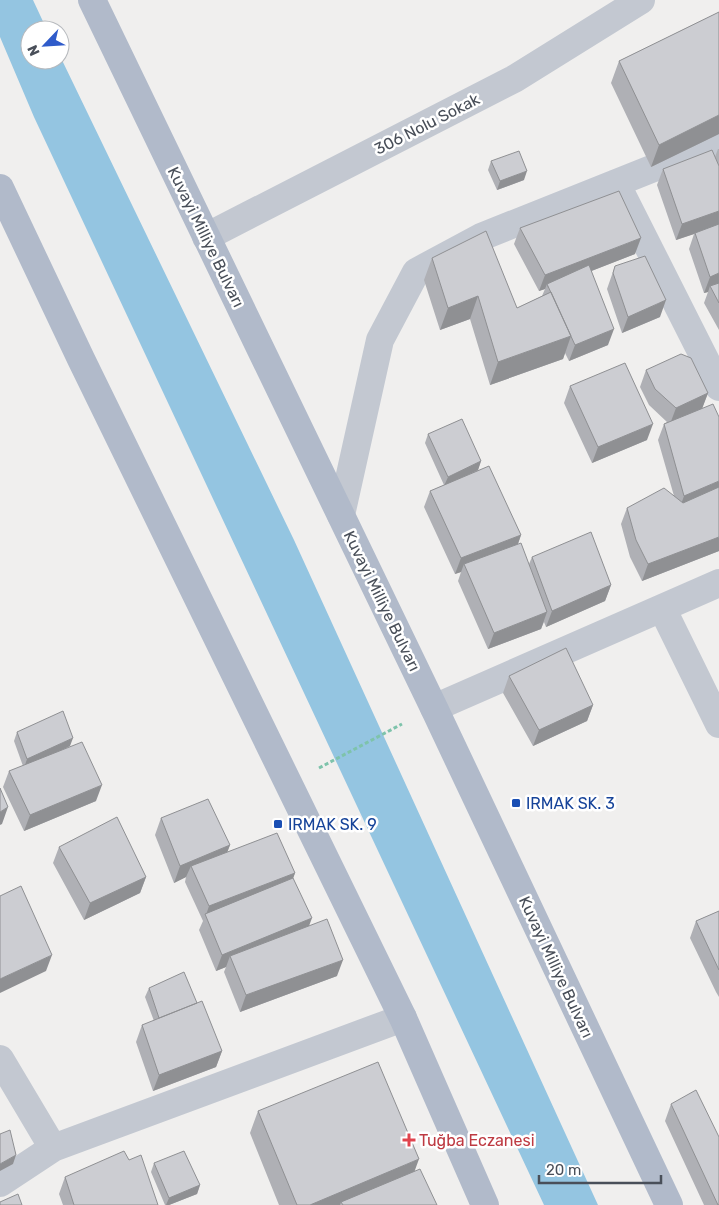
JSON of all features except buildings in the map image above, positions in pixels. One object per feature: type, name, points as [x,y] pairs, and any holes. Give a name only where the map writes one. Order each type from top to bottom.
[{"type":"main road","name":"Kuvayi Milliye Bulvarı","points":[[92,0],[434,708],[669,1205]]},
{"type":"main road","points":[[0,188],[81,360],[403,1018],[485,1205]]},
{"type":"street","name":"306 Nolu Sokak","points":[[206,236],[514,79],[641,0]]},
{"type":"street","points":[[341,515],[380,340],[416,272],[481,236],[719,142]]},
{"type":"street","points":[[616,183],[719,387]]},
{"type":"street","points":[[434,708],[719,583]]},
{"type":"street","points":[[662,608],[719,724]]},
{"type":"street","points":[[0,1183],[53,1148],[403,1018]]},
{"type":"street","points":[[0,1059],[53,1148]]},
{"type":"path","points":[[329,764],[395,727]]},
{"type":"water","points":[[0,0],[33,0],[42,20],[20,20],[20,70],[67,70],[294,540],[598,1205],[544,1205],[34,117],[0,37]]},
{"type":"place","name":"IRMAK SK. 3","points":[[516,803]]},
{"type":"place","name":"IRMAK SK. 9","points":[[278,824]]},
{"type":"place","name":"Tuğba Eczanesi","points":[[409,1140]]}]
